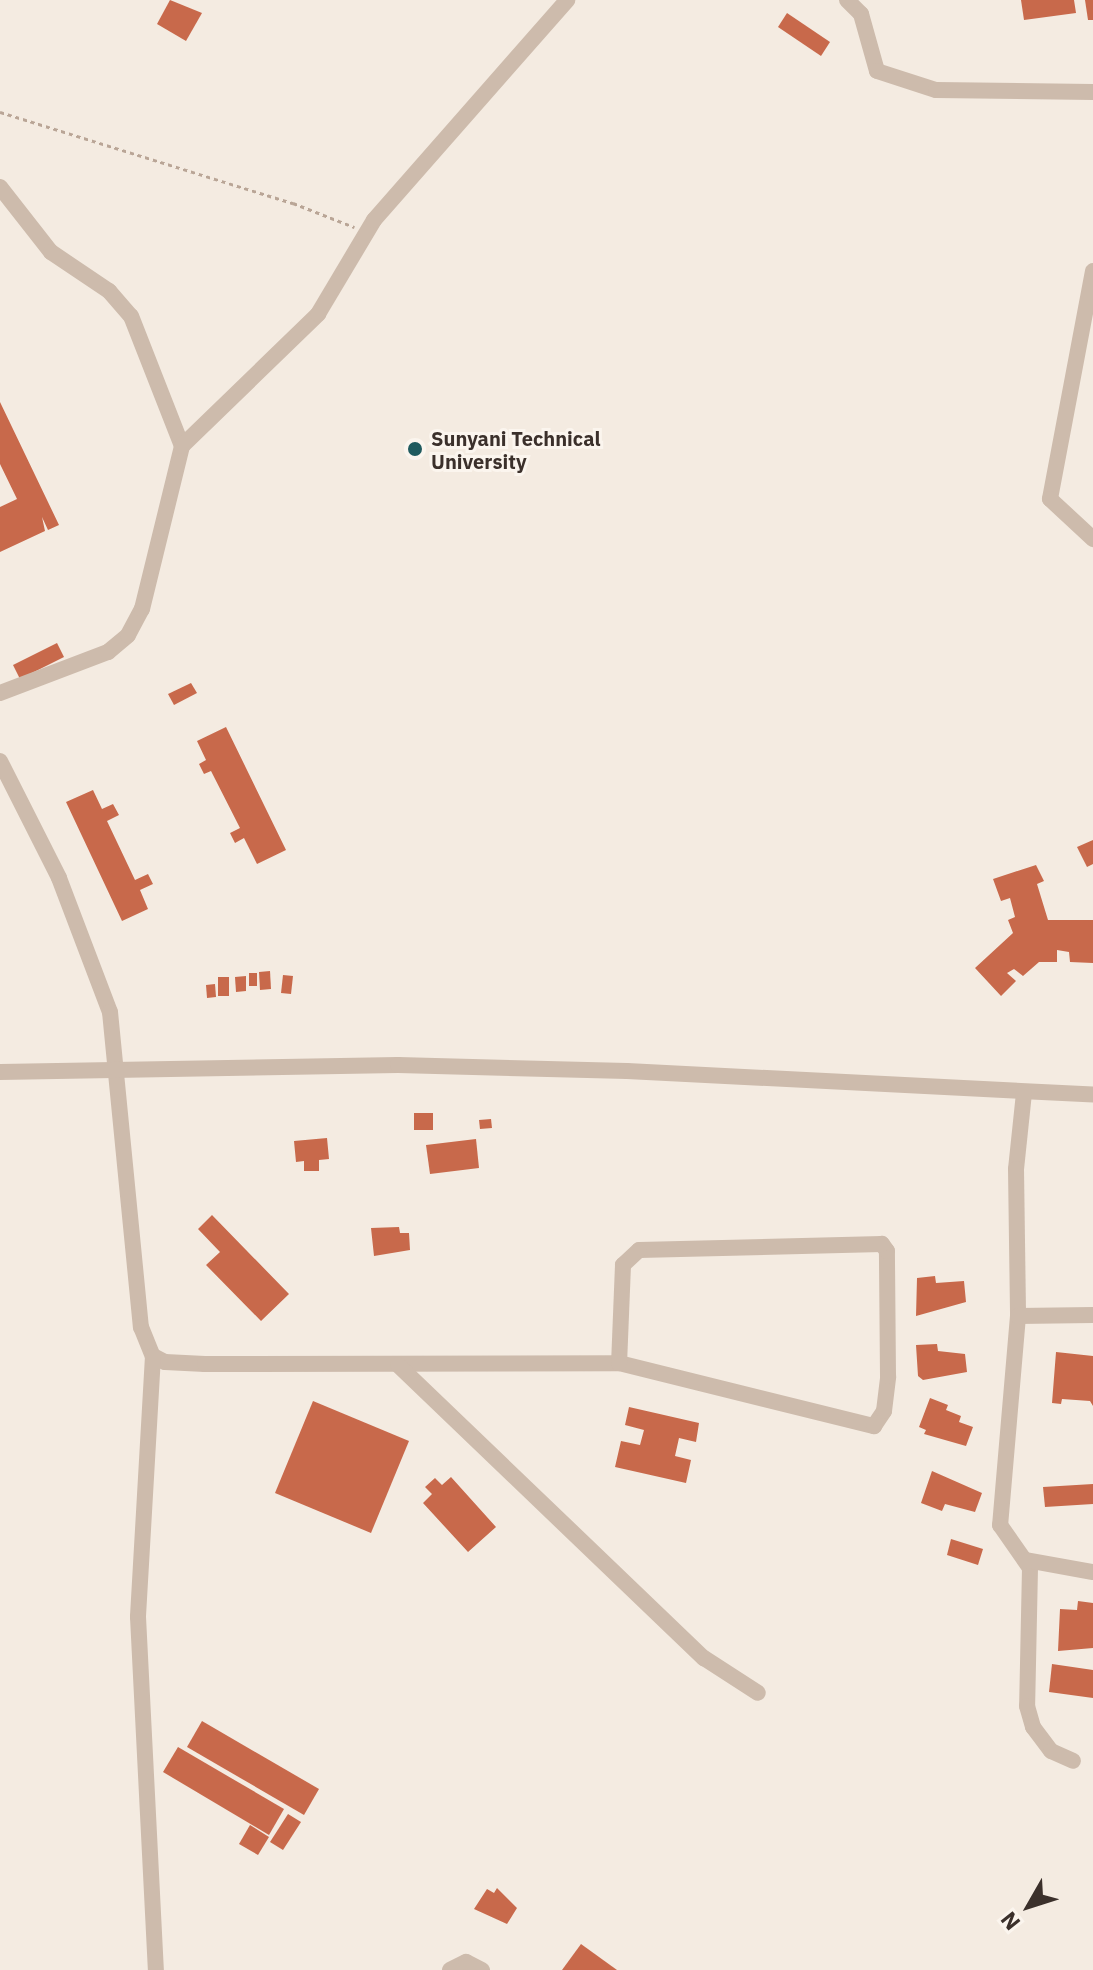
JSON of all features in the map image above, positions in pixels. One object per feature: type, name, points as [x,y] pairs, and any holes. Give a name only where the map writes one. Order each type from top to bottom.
[{"type":"street","points":[[0,693],[108,652],[137,623],[182,446],[318,314],[367,233],[567,0]]},
{"type":"street","points":[[847,0],[861,14],[877,71],[936,90],[1093,92]]},
{"type":"street","points":[[0,187],[51,252],[109,291],[131,316],[182,446]]},
{"type":"street","points":[[1093,271],[1050,499],[1093,539]]},
{"type":"street","points":[[0,761],[8,789],[89,949],[110,1012],[119,1073],[141,1327],[153,1356],[138,1617],[156,1970]]},
{"type":"street","points":[[0,1072],[119,1073],[444,1066],[1093,1095]]},
{"type":"street","points":[[1024,1093],[1016,1169],[1018,1316],[1000,1525],[1005,1538],[1026,1560],[1031,1594],[1027,1706],[1042,1742],[1073,1761]]},
{"type":"street","points":[[153,1356],[179,1363],[619,1363],[874,1426],[884,1411],[888,1376],[887,1251],[882,1244],[639,1250],[623,1265],[619,1363]]},
{"type":"street","points":[[1018,1316],[1093,1315]]},
{"type":"street","points":[[398,1365],[693,1648],[758,1693]]},
{"type":"street","points":[[1026,1560],[1093,1572]]},
{"type":"street","points":[[450,1970],[466,1962],[482,1970]]},
{"type":"path","points":[[0,112],[293,203],[367,233]]},
{"type":"building","points":[[170,0],[202,13],[186,41],[157,24]]},
{"type":"building","points":[[1021,0],[1074,0],[1076,13],[1024,20]]},
{"type":"building","points":[[1085,0],[1093,0],[1093,20],[1088,20]]},
{"type":"building","points":[[787,13],[830,42],[821,56],[778,27]]},
{"type":"building","points":[[0,402],[59,525],[48,530],[42,517],[45,531],[0,552],[0,507],[17,499],[0,464]]},
{"type":"building","points":[[57,643],[64,657],[20,679],[13,665]]},
{"type":"building","points":[[191,683],[197,693],[174,705],[168,694]]},
{"type":"building","points":[[226,727],[286,850],[257,864],[244,838],[235,843],[230,833],[240,828],[211,771],[204,774],[199,764],[206,760],[197,741]]},
{"type":"building","points":[[93,790],[102,809],[113,804],[119,815],[107,821],[135,880],[148,874],[153,884],[140,890],[148,909],[122,921],[66,802]]},
{"type":"building","points":[[1093,840],[1093,864],[1087,867],[1077,847]]},
{"type":"building","points":[[1036,865],[1044,881],[1037,884],[1048,920],[1093,920],[1093,963],[1070,962],[1069,952],[1057,950],[1057,962],[1039,962],[1023,976],[1014,969],[1007,973],[1016,981],[1001,996],[975,968],[1013,933],[1008,920],[1015,917],[1010,898],[1001,901],[993,879]]},
{"type":"building","points":[[270,971],[271,989],[260,990],[259,972]]},
{"type":"building","points":[[249,973],[257,973],[257,986],[249,986]]},
{"type":"building","points":[[283,975],[293,976],[291,994],[281,993]]},
{"type":"building","points":[[246,976],[246,991],[236,992],[235,977]]},
{"type":"building","points":[[218,977],[229,977],[229,996],[218,996]]},
{"type":"building","points":[[215,984],[216,997],[207,998],[206,985]]},
{"type":"building","points":[[414,1113],[433,1113],[433,1130],[414,1130]]},
{"type":"building","points":[[491,1119],[492,1128],[480,1129],[479,1120]]},
{"type":"building","points":[[327,1138],[329,1159],[319,1160],[319,1171],[304,1171],[304,1161],[296,1162],[294,1141]]},
{"type":"building","points":[[476,1139],[479,1168],[430,1174],[426,1145]]},
{"type":"building","points":[[212,1215],[289,1294],[261,1321],[206,1265],[220,1252],[198,1229]]},
{"type":"building","points":[[399,1227],[400,1233],[409,1233],[410,1250],[374,1256],[371,1228]]},
{"type":"building","points":[[935,1276],[936,1283],[964,1281],[966,1302],[916,1316],[917,1278]]},
{"type":"building","points":[[937,1344],[938,1351],[965,1354],[967,1372],[923,1380],[918,1376],[916,1345]]},
{"type":"building","points":[[1056,1352],[1093,1356],[1093,1406],[1090,1401],[1062,1399],[1061,1404],[1052,1403]]},
{"type":"building","points":[[930,1398],[948,1405],[946,1410],[961,1416],[959,1422],[973,1427],[966,1446],[924,1434],[926,1430],[919,1427]]},
{"type":"building","points":[[313,1401],[409,1441],[371,1533],[275,1493]]},
{"type":"building","points":[[629,1407],[699,1423],[696,1442],[679,1438],[675,1456],[691,1460],[686,1483],[615,1467],[621,1441],[640,1445],[644,1430],[625,1425]]},
{"type":"building","points":[[932,1471],[982,1493],[975,1512],[945,1504],[942,1511],[921,1503]]},
{"type":"building","points":[[451,1477],[496,1527],[468,1552],[423,1503],[432,1494],[425,1487],[435,1478],[442,1485]]},
{"type":"building","points":[[1093,1484],[1093,1504],[1045,1507],[1043,1487]]},
{"type":"building","points":[[951,1539],[983,1549],[978,1565],[947,1555]]},
{"type":"building","points":[[1078,1601],[1093,1603],[1093,1648],[1058,1651],[1060,1609],[1077,1610]]},
{"type":"building","points":[[1052,1664],[1093,1670],[1093,1698],[1049,1692]]},
{"type":"building","points":[[202,1721],[319,1789],[304,1815],[187,1747]]},
{"type":"building","points":[[178,1747],[284,1809],[269,1835],[163,1772]]},
{"type":"building","points":[[288,1814],[301,1822],[283,1850],[270,1842]]},
{"type":"building","points":[[250,1825],[269,1837],[258,1855],[239,1844]]},
{"type":"building","points":[[497,1888],[517,1908],[507,1924],[474,1909],[487,1889],[494,1893]]},
{"type":"building","points":[[581,1944],[617,1970],[562,1970]]},
{"type":"place","name":"Sunyani Technical University","points":[[415,449]]}]
